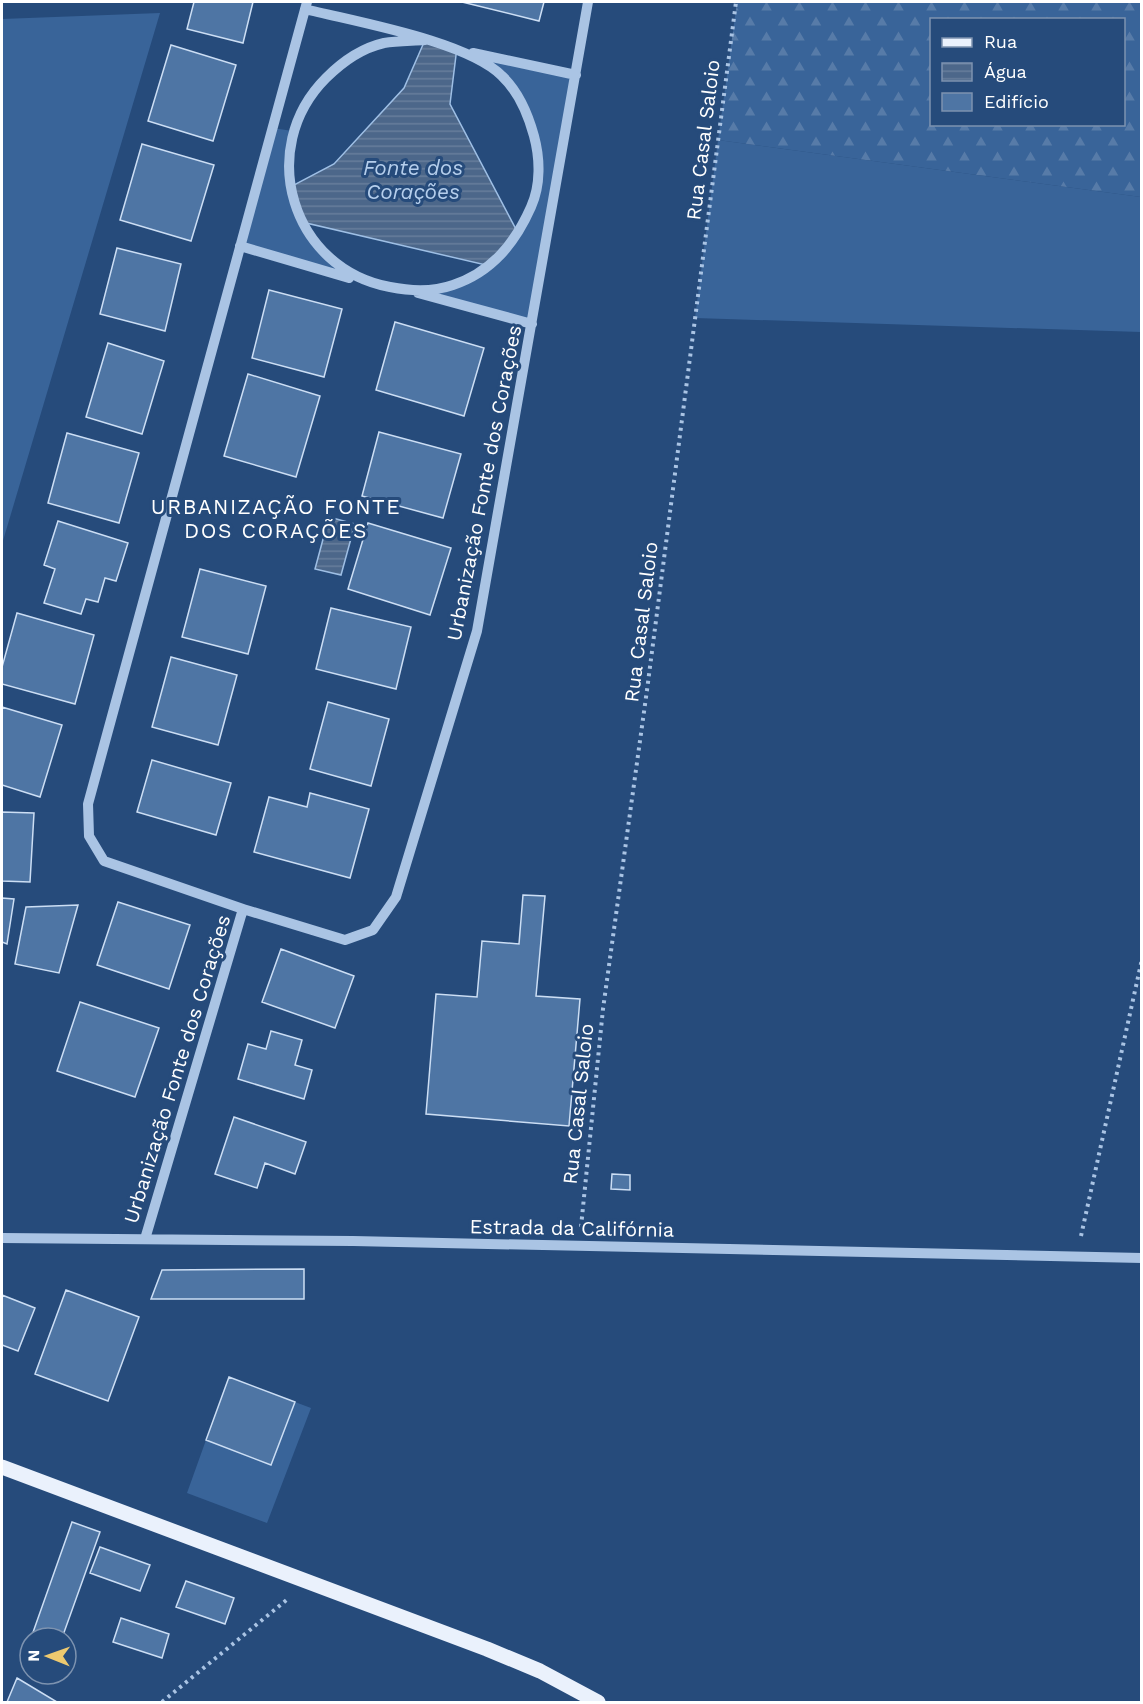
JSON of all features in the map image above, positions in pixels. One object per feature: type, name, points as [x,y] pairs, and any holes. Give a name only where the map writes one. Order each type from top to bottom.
[{"type":"main road","points":[[2,1467],[540,1671],[598,1702]]},
{"type":"street","name":"Urbanização Fonte dos Corações","points":[[306,5],[88,804],[89,836],[104,861],[243,909],[345,940],[373,930],[396,897],[477,631],[588,2]]},
{"type":"street","points":[[306,5],[467,51],[576,75]]},
{"type":"street","points":[[370,284],[337,266],[312,238],[302,222],[293,200],[288,168],[293,131],[312,92],[342,62],[382,44],[425,40]]},
{"type":"street","points":[[412,292],[453,285],[490,266],[519,235],[536,196],[539,153],[527,111],[502,76],[467,51]]},
{"type":"street","points":[[272,128],[293,131]]},
{"type":"street","points":[[536,196],[554,198]]},
{"type":"street","points":[[240,246],[370,284],[412,292],[531,324]]},
{"type":"street","name":"Urbanização Fonte dos Corações","points":[[145,1239],[243,909]]},
{"type":"street","name":"Estrada da Califórnia","points":[[2,1238],[579,1246],[1142,1258]]},
{"type":"path","name":"Rua Casal Saloio","points":[[579,1246],[603,1009],[647,690],[736,2]]},
{"type":"path","points":[[1076,1257],[1142,959]]},
{"type":"path","points":[[162,1702],[287,1601],[299,1580]]},
{"type":"green space","points":[[737,2],[1141,2],[1141,197],[718,140]]},
{"type":"green space","points":[[160,13],[2,544],[2,19]]},
{"type":"green space","points":[[467,51],[576,75],[532,324],[412,292],[453,285],[490,266],[536,197],[539,153],[527,111],[502,76]]},
{"type":"green space","points":[[272,128],[293,131],[288,168],[312,238],[370,284],[240,246]]},
{"type":"green space","points":[[718,140],[1141,197],[1141,332],[695,318]]},
{"type":"green space","points":[[295,1402],[311,1408],[267,1523],[187,1493],[206,1440],[271,1465]]},
{"type":"water","name":"Fonte dos Corações","points":[[425,40],[457,47],[450,104],[519,235],[490,266],[302,222],[290,187],[334,164],[404,88]]},
{"type":"water","points":[[329,517],[355,524],[341,575],[315,569]]},
{"type":"building","points":[[194,2],[253,2],[243,43],[187,29]]},
{"type":"building","points":[[462,2],[544,2],[539,21]]},
{"type":"building","points":[[171,45],[236,65],[213,141],[148,121]]},
{"type":"building","points":[[142,144],[214,165],[191,241],[120,220]]},
{"type":"building","points":[[117,248],[181,264],[165,331],[100,314]]},
{"type":"building","points":[[269,290],[342,309],[324,377],[252,358]]},
{"type":"building","points":[[395,322],[484,348],[464,416],[376,390]]},
{"type":"building","points":[[108,343],[164,361],[142,434],[86,417]]},
{"type":"building","points":[[248,374],[320,396],[296,477],[224,456]]},
{"type":"building","points":[[379,432],[461,454],[443,518],[362,496]]},
{"type":"building","points":[[67,433],[139,453],[119,523],[48,503]]},
{"type":"building","points":[[58,521],[128,543],[116,581],[105,578],[98,602],[86,599],[81,614],[44,603],[55,569],[44,565]]},
{"type":"building","points":[[368,523],[451,548],[430,615],[348,589]]},
{"type":"building","points":[[200,569],[266,586],[248,654],[182,637]]},
{"type":"building","points":[[331,608],[411,627],[396,689],[316,669]]},
{"type":"building","points":[[17,613],[94,635],[75,704],[2,684],[2,667]]},
{"type":"building","points":[[171,657],[237,675],[218,745],[152,727]]},
{"type":"building","points":[[328,702],[389,719],[371,786],[310,769]]},
{"type":"building","points":[[2,707],[62,725],[40,797],[2,785]]},
{"type":"building","points":[[152,760],[231,783],[216,835],[137,812]]},
{"type":"building","points":[[310,793],[369,809],[350,878],[254,852],[269,797],[307,807]]},
{"type":"building","points":[[2,812],[34,813],[30,882],[2,881]]},
{"type":"building","points":[[523,895],[545,896],[536,996],[580,999],[569,1126],[426,1114],[436,994],[477,997],[482,941],[519,944]]},
{"type":"building","points":[[2,898],[14,899],[7,944],[2,942]]},
{"type":"building","points":[[118,902],[190,925],[169,989],[97,965]]},
{"type":"building","points":[[78,905],[59,973],[15,964],[26,907]]},
{"type":"building","points":[[281,949],[354,976],[335,1028],[262,1002]]},
{"type":"building","points":[[80,1002],[159,1028],[135,1097],[57,1071]]},
{"type":"building","points":[[271,1031],[302,1040],[295,1065],[312,1070],[304,1099],[238,1079],[248,1044],[266,1049]]},
{"type":"building","points":[[234,1117],[306,1142],[295,1174],[265,1163],[257,1188],[215,1174]]},
{"type":"building","points":[[612,1174],[630,1175],[630,1190],[611,1189]]},
{"type":"building","points":[[304,1269],[304,1299],[151,1299],[162,1270]]},
{"type":"building","points":[[66,1290],[139,1317],[108,1401],[35,1374]]},
{"type":"building","points":[[2,1295],[35,1308],[18,1351],[2,1345]]},
{"type":"building","points":[[229,1377],[295,1402],[271,1465],[206,1440]]},
{"type":"building","points":[[72,1522],[100,1532],[66,1626],[35,1626]]},
{"type":"building","points":[[100,1547],[150,1565],[140,1591],[90,1573]]},
{"type":"building","points":[[186,1581],[234,1598],[225,1624],[176,1607]]},
{"type":"building","points":[[121,1618],[169,1634],[162,1658],[113,1642]]},
{"type":"building","points":[[17,1678],[18,1686],[30,1686],[57,1702],[7,1702]]},
{"type":"district","name":"URBANIZAÇÃO FONTE DOS CORAÇÕES","points":[[276,518]]}]
